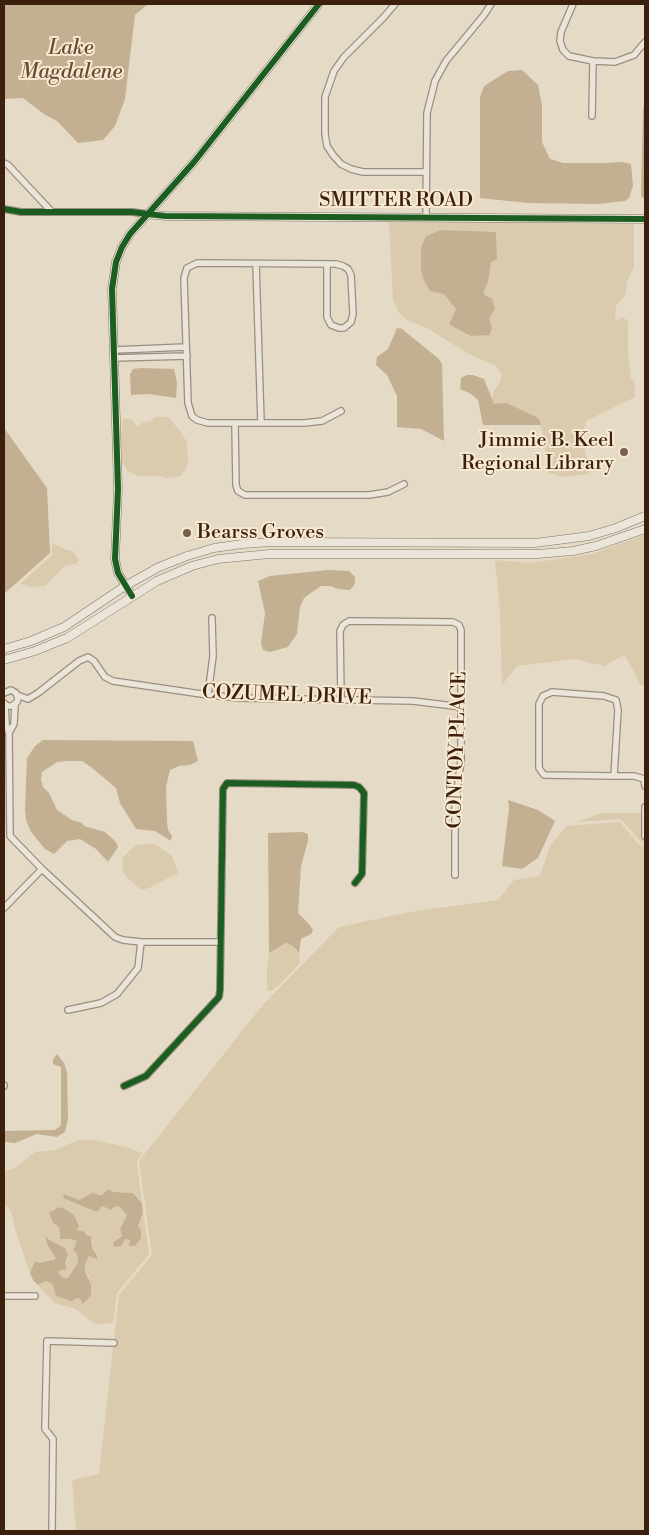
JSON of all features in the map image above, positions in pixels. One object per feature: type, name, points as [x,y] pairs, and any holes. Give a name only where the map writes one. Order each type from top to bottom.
[{"type":"main road","points":[[132,596],[118,573],[115,559],[118,489],[112,290],[114,272],[125,241],[210,142],[319,4]]},
{"type":"main road","name":"SMITTER ROAD","points":[[147,214],[165,216],[645,219]]},
{"type":"main road","points":[[4,648],[30,641],[64,627],[125,586],[159,567],[206,550],[231,545],[272,542],[535,543],[589,536],[616,528],[645,516]]},
{"type":"main road","points":[[4,660],[35,651],[67,638],[157,581],[206,562],[235,556],[269,554],[538,554],[573,551],[596,546],[645,529]]},
{"type":"street","points":[[395,4],[384,18],[344,57],[334,71],[325,97],[325,134],[333,156],[341,164],[351,169],[363,172],[426,172]]},
{"type":"street","points":[[426,218],[427,113],[435,82],[446,61],[491,4]]},
{"type":"street","points":[[573,4],[561,32],[560,41],[563,50],[569,56],[593,61],[615,62],[634,55],[645,42]]},
{"type":"street","points":[[592,116],[593,61]]},
{"type":"street","points":[[4,163],[51,211]]},
{"type":"street","points":[[4,209],[21,212],[132,212],[147,214]]},
{"type":"street","points":[[327,264],[327,317],[331,325],[344,328],[353,319],[351,275],[343,266],[327,264],[197,263],[187,268],[184,278],[188,403],[192,416],[208,424],[315,422],[341,411]]},
{"type":"street","points":[[256,264],[261,424]]},
{"type":"street","points":[[114,350],[186,347]]},
{"type":"street","points":[[158,348],[158,357]]},
{"type":"street","points":[[114,358],[187,356]]},
{"type":"street","points":[[236,424],[236,485],[238,490],[245,495],[369,495],[388,492],[404,484]]},
{"type":"street","points":[[208,695],[213,656],[212,618]]},
{"type":"street","name":"CONTOY PLACE","points":[[341,699],[340,631],[343,625],[349,621],[453,622],[459,625],[462,630],[462,707],[461,760],[455,807],[455,875]]},
{"type":"street","name":"COZUMEL DRIVE","points":[[17,695],[28,699],[79,661],[88,657],[94,661],[104,677],[113,681],[208,695],[240,698],[413,701],[462,707]]},
{"type":"street","points":[[4,694],[11,690],[17,695],[18,700],[15,704],[14,724],[9,734]]},
{"type":"street","points":[[614,776],[618,710],[616,700],[604,696],[552,692],[544,696],[539,704],[539,768],[544,775],[614,776],[634,776],[644,778],[645,786]]},
{"type":"street","points":[[15,704],[10,706],[4,704],[9,734],[10,836],[42,869],[115,937],[140,942],[220,942]]},
{"type":"street","points":[[124,1086],[146,1076],[219,997],[223,788],[227,783],[354,785],[359,787],[364,793],[362,874],[355,884]]},
{"type":"street","points":[[645,807],[645,836]]},
{"type":"street","points":[[4,908],[42,869]]},
{"type":"street","points":[[68,1010],[101,1003],[116,994],[138,968],[140,942]]},
{"type":"street","points":[[4,1296],[35,1296]]},
{"type":"street","points":[[52,1531],[53,1439],[45,1430],[47,1342],[114,1343]]},
{"type":"shaded area","points":[[389,221],[634,224],[634,267],[627,282],[626,294],[616,306],[615,317],[617,321],[622,317],[628,321],[628,351],[635,397],[586,421],[582,436],[586,456],[592,468],[588,474],[563,477],[549,473],[540,420],[522,411],[494,404],[492,399],[494,390],[499,384],[502,375],[496,366],[469,354],[427,328],[407,320],[398,312],[393,299]],"holes":[[[421,247],[491,262],[488,283],[484,290],[492,312],[488,318],[492,327],[490,334],[471,336],[449,323],[456,309],[444,294],[436,291],[421,270]]]},
{"type":"shaded area","points":[[155,417],[168,417],[187,442],[188,461],[186,469],[181,476],[167,478],[138,476],[128,471],[122,462],[121,439],[123,418],[132,420],[137,427],[142,423],[151,421]]},
{"type":"shaded area","points":[[645,535],[645,685],[640,685],[624,655],[604,666],[574,659],[517,666],[502,685],[500,613],[495,560],[530,563],[591,554]]},
{"type":"shaded area","points":[[52,543],[73,551],[79,560],[76,564],[66,565],[45,586],[30,587],[20,584],[52,555]]},
{"type":"shaded area","points":[[601,813],[645,813],[645,844],[640,841],[621,819],[577,822]]},
{"type":"shaded area","points":[[620,822],[638,844],[645,847],[645,1531],[76,1531],[72,1480],[99,1474],[119,1295],[152,1255],[139,1161],[261,1007],[339,927],[416,911],[498,900],[514,880],[540,876],[551,844],[567,826]]},
{"type":"shaded area","points":[[155,844],[172,856],[178,873],[149,888],[141,890],[127,878],[123,872],[122,864],[123,857],[129,851],[137,845]]},
{"type":"shaded area","points":[[286,943],[293,946],[299,953],[300,963],[278,986],[271,991],[267,990],[269,953]]},
{"type":"shaded area","points":[[78,1140],[94,1140],[127,1147],[142,1153],[137,1162],[142,1203],[136,1195],[123,1192],[87,1195],[79,1200],[65,1194],[74,1203],[94,1211],[102,1206],[111,1210],[119,1205],[127,1215],[120,1229],[122,1236],[118,1239],[130,1240],[143,1212],[149,1254],[117,1293],[113,1323],[94,1323],[74,1308],[54,1303],[38,1285],[46,1281],[52,1284],[54,1292],[81,1300],[89,1276],[85,1271],[85,1264],[89,1256],[96,1252],[92,1246],[93,1242],[77,1230],[58,1207],[52,1210],[59,1227],[59,1236],[77,1241],[73,1250],[77,1254],[78,1262],[68,1278],[63,1278],[59,1271],[66,1265],[65,1263],[68,1259],[65,1248],[48,1239],[56,1259],[39,1263],[35,1261],[30,1273],[11,1211],[4,1203],[4,1174],[6,1171],[15,1168],[35,1152],[55,1150]]},
{"type":"water","name":"Lake Magdalene","points":[[4,4],[148,4],[135,15],[125,99],[115,126],[103,140],[78,143],[57,121],[23,98],[4,99]]},
{"type":"water","points":[[522,70],[538,85],[542,106],[542,142],[550,159],[563,163],[622,162],[631,164],[633,186],[629,198],[625,201],[597,204],[528,203],[480,198],[480,97],[484,86],[508,71]]},
{"type":"water","points":[[645,99],[645,200],[641,196],[643,110]]},
{"type":"water","points":[[441,230],[496,232],[497,259],[491,262],[488,283],[484,290],[485,295],[492,299],[495,309],[489,318],[492,327],[490,335],[471,336],[450,325],[456,309],[444,294],[430,291],[423,278],[421,247],[426,236]]},
{"type":"water","points":[[397,328],[402,329],[439,359],[442,364],[444,441],[421,429],[397,427],[397,396],[387,375],[376,365],[377,357],[388,349]]},
{"type":"water","points":[[133,369],[174,369],[177,383],[176,398],[148,394],[131,395],[130,374]]},
{"type":"water","points":[[473,375],[484,379],[494,404],[507,403],[536,417],[540,420],[541,425],[483,425],[478,400],[460,389],[461,378]]},
{"type":"water","points":[[4,428],[47,488],[50,553],[4,594]]},
{"type":"water","points":[[328,570],[349,571],[355,577],[355,584],[350,590],[321,586],[312,592],[304,598],[300,607],[297,634],[288,647],[270,652],[263,650],[261,643],[265,613],[258,581],[270,576]]},
{"type":"water","points":[[43,740],[193,741],[198,761],[170,770],[166,787],[167,821],[168,830],[172,836],[171,841],[155,831],[136,829],[120,803],[116,788],[82,761],[68,761],[57,762],[42,772],[41,780],[43,787],[49,793],[57,810],[72,820],[82,823],[84,826],[105,832],[116,842],[118,847],[108,862],[96,849],[80,839],[67,841],[54,854],[45,849],[31,832],[26,820],[25,809],[27,758],[35,746]]},
{"type":"water","points":[[508,800],[538,810],[555,821],[538,858],[522,869],[502,866],[509,808]]},
{"type":"water","points":[[302,832],[308,834],[308,841],[301,866],[298,913],[313,930],[311,934],[301,939],[299,953],[293,946],[286,943],[269,953],[268,833]]},
{"type":"water","points":[[57,1054],[64,1063],[67,1072],[68,1119],[65,1132],[57,1137],[37,1134],[15,1143],[4,1142],[4,1131],[55,1130],[61,1125],[61,1067],[53,1064],[53,1059]]},
{"type":"water","points":[[108,1189],[113,1192],[133,1193],[142,1203],[143,1212],[138,1226],[141,1231],[141,1238],[135,1246],[129,1246],[130,1240],[125,1239],[121,1246],[114,1247],[113,1243],[122,1236],[120,1229],[127,1215],[119,1206],[111,1210],[102,1206],[98,1211],[94,1211],[63,1198],[64,1194],[79,1200],[92,1193],[102,1195]]},
{"type":"water","points":[[58,1207],[74,1215],[79,1226],[77,1230],[84,1232],[87,1236],[91,1236],[92,1247],[97,1256],[97,1259],[89,1256],[85,1264],[85,1271],[91,1285],[91,1296],[82,1304],[81,1300],[77,1298],[72,1301],[56,1296],[52,1284],[46,1281],[38,1285],[30,1273],[35,1261],[39,1263],[56,1259],[47,1244],[45,1235],[48,1239],[65,1248],[68,1255],[65,1263],[67,1269],[59,1271],[63,1278],[68,1278],[78,1262],[77,1254],[73,1250],[77,1241],[60,1239],[59,1227],[53,1223],[49,1213]]},
{"type":"cycle path","points":[[132,596],[118,573],[115,559],[118,489],[112,289],[116,262],[130,234],[194,162],[319,4]]},
{"type":"cycle path","points":[[4,209],[21,212],[132,212],[165,216],[645,219]]},
{"type":"cycle path","points":[[124,1086],[146,1076],[219,997],[223,789],[227,783],[354,785],[359,787],[364,793],[362,874],[355,883]]},
{"type":"place","name":"Jimmie B. Keel Regional Library","points":[[624,452]]},
{"type":"place","name":"Bearss Groves","points":[[187,533]]}]
